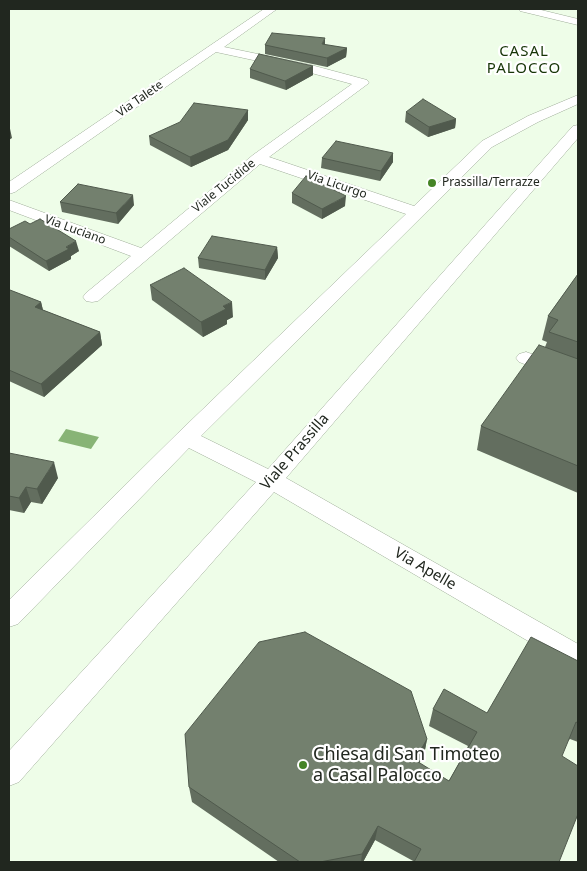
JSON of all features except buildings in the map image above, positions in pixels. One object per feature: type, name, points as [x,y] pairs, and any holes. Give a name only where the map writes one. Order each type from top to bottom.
[{"type":"street","name":"Via Talete","points":[[9,189],[271,9]]},
{"type":"street","points":[[524,9],[578,22]]},
{"type":"street","name":"Viale Tucidide","points":[[92,296],[258,158],[362,83],[306,68],[213,48]]},
{"type":"street","points":[[9,616],[186,438],[486,144],[578,98]]},
{"type":"street","points":[[533,119],[578,129]]},
{"type":"street","name":"Viale Prassilla","points":[[9,771],[271,480],[578,129]]},
{"type":"street","name":"Via Licurgo","points":[[258,158],[417,212]]},
{"type":"street","name":"Via Luciano","points":[[9,206],[142,254]]},
{"type":"street","points":[[526,358],[578,377]]},
{"type":"street","name":"Via Apelle","points":[[186,438],[271,480],[578,657]]},
{"type":"shaded area","points":[[66,429],[99,437],[91,449],[58,441]]},
{"type":"place","name":"Prassilla/Terrazze","points":[[432,183]]},
{"type":"place","name":"Chiesa di San Timoteo a Casal Palocco","points":[[303,765]]},
{"type":"district","name":"CASAL PALOCCO","points":[[524,60]]}]
